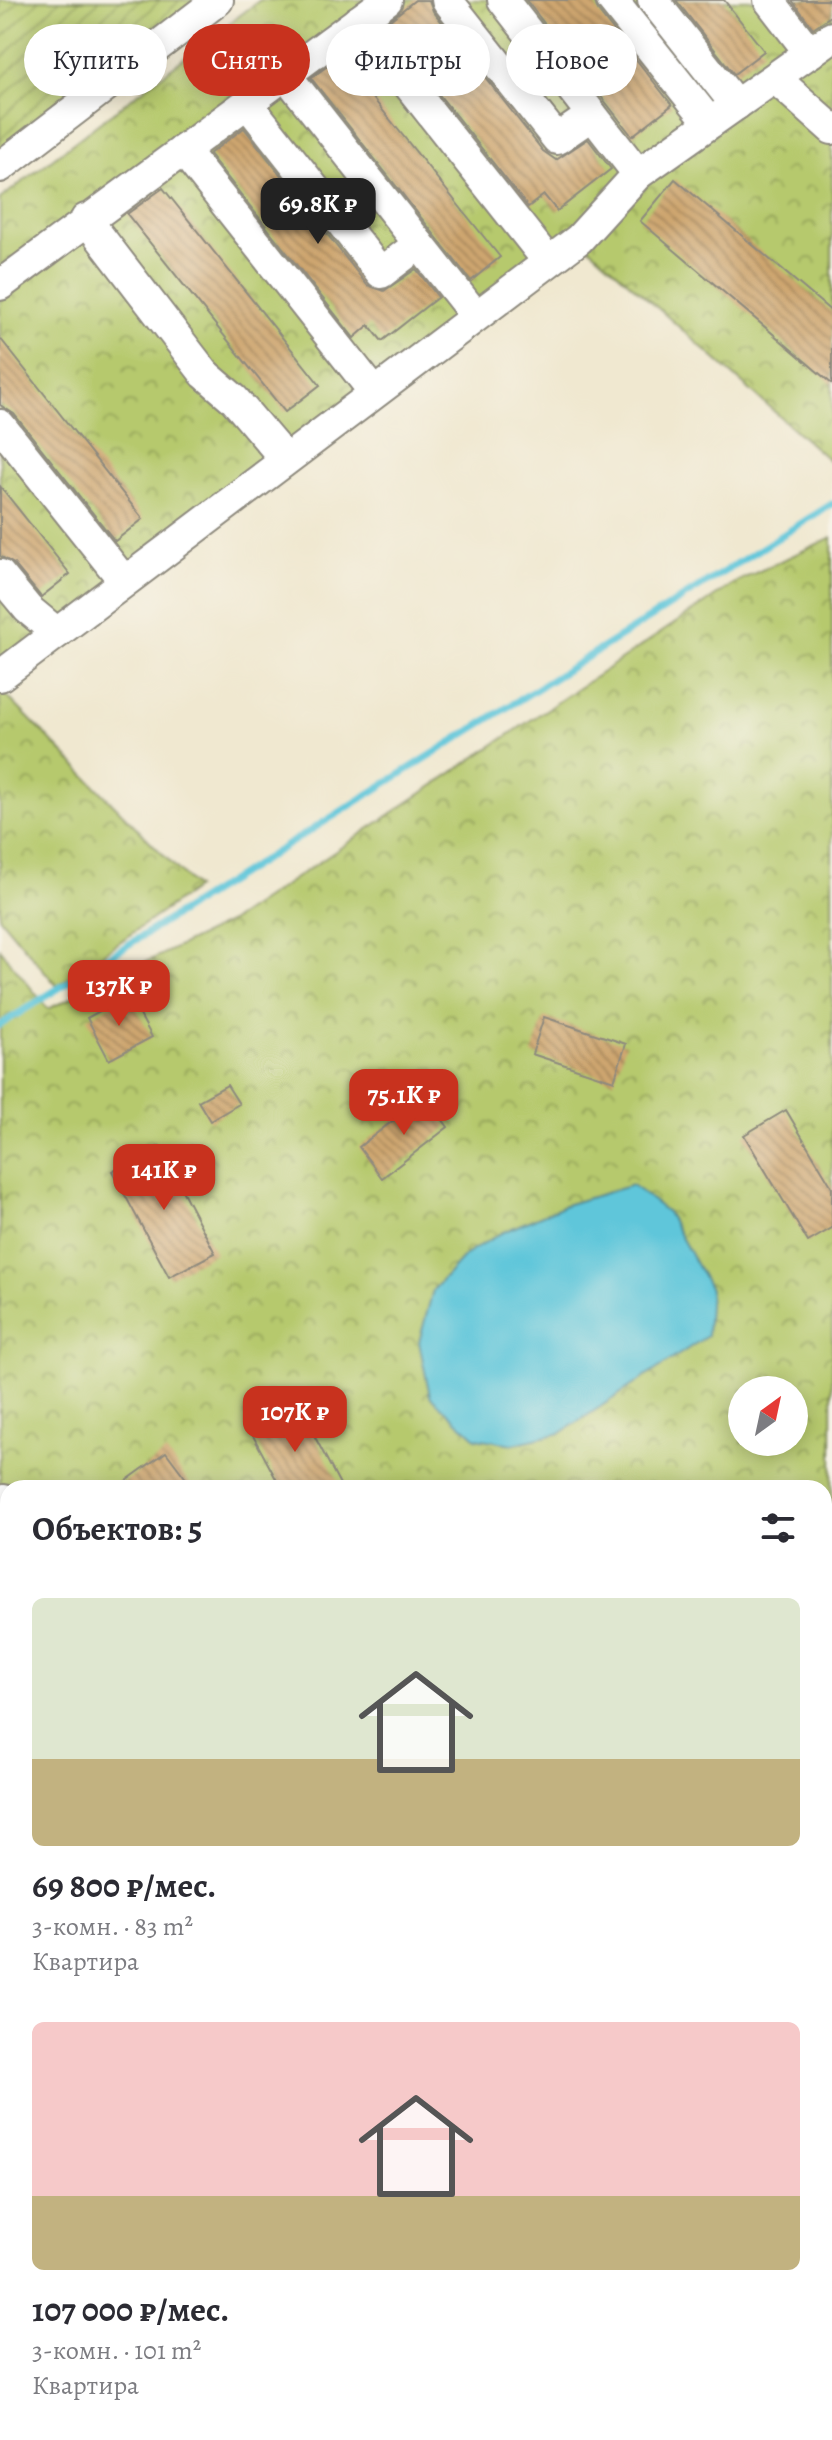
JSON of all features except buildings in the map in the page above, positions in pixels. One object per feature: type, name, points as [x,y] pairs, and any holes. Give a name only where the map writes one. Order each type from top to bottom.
[{"type":"street","points":[[0,167],[218,0]]},
{"type":"street","points":[[310,57],[387,0]]},
{"type":"street","points":[[447,0],[557,139],[592,115]]},
{"type":"street","points":[[503,0],[638,174]]},
{"type":"street","points":[[612,0],[710,123]]},
{"type":"street","points":[[653,0],[736,105]]},
{"type":"street","points":[[0,676],[547,260],[579,239],[638,174],[821,45],[769,0]]},
{"type":"street","points":[[358,21],[547,260]]},
{"type":"street","points":[[775,78],[832,129]]},
{"type":"street","points":[[0,285],[257,96]]},
{"type":"street","points":[[303,96],[475,315]]},
{"type":"street","points":[[247,103],[381,273],[419,244]]},
{"type":"street","points":[[183,150],[374,392]]},
{"type":"street","points":[[86,219],[205,374],[234,399],[285,459]]},
{"type":"street","points":[[0,425],[124,581]]},
{"type":"street","points":[[0,575],[28,609],[57,633]]},
{"type":"green space","points":[[0,0],[201,0],[167,26],[24,24],[24,96],[75,96],[0,153]]},
{"type":"green space","points":[[260,0],[832,0],[832,463],[586,244],[0,684],[0,199],[135,96],[167,96],[167,71],[183,59],[183,96],[310,96],[310,24],[229,24]]},
{"type":"green space","points":[[832,537],[832,1480],[0,1480],[0,949],[48,1009],[230,922],[738,581]]},
{"type":"green space","points":[[0,689],[196,888],[57,986],[0,918]]},
{"type":"water","points":[[632,1185],[667,1212],[710,1289],[707,1336],[561,1433],[513,1444],[476,1438],[430,1396],[419,1342],[433,1290],[465,1255],[501,1233],[565,1205]]},
{"type":"waterway","points":[[0,1025],[832,504]]}]
